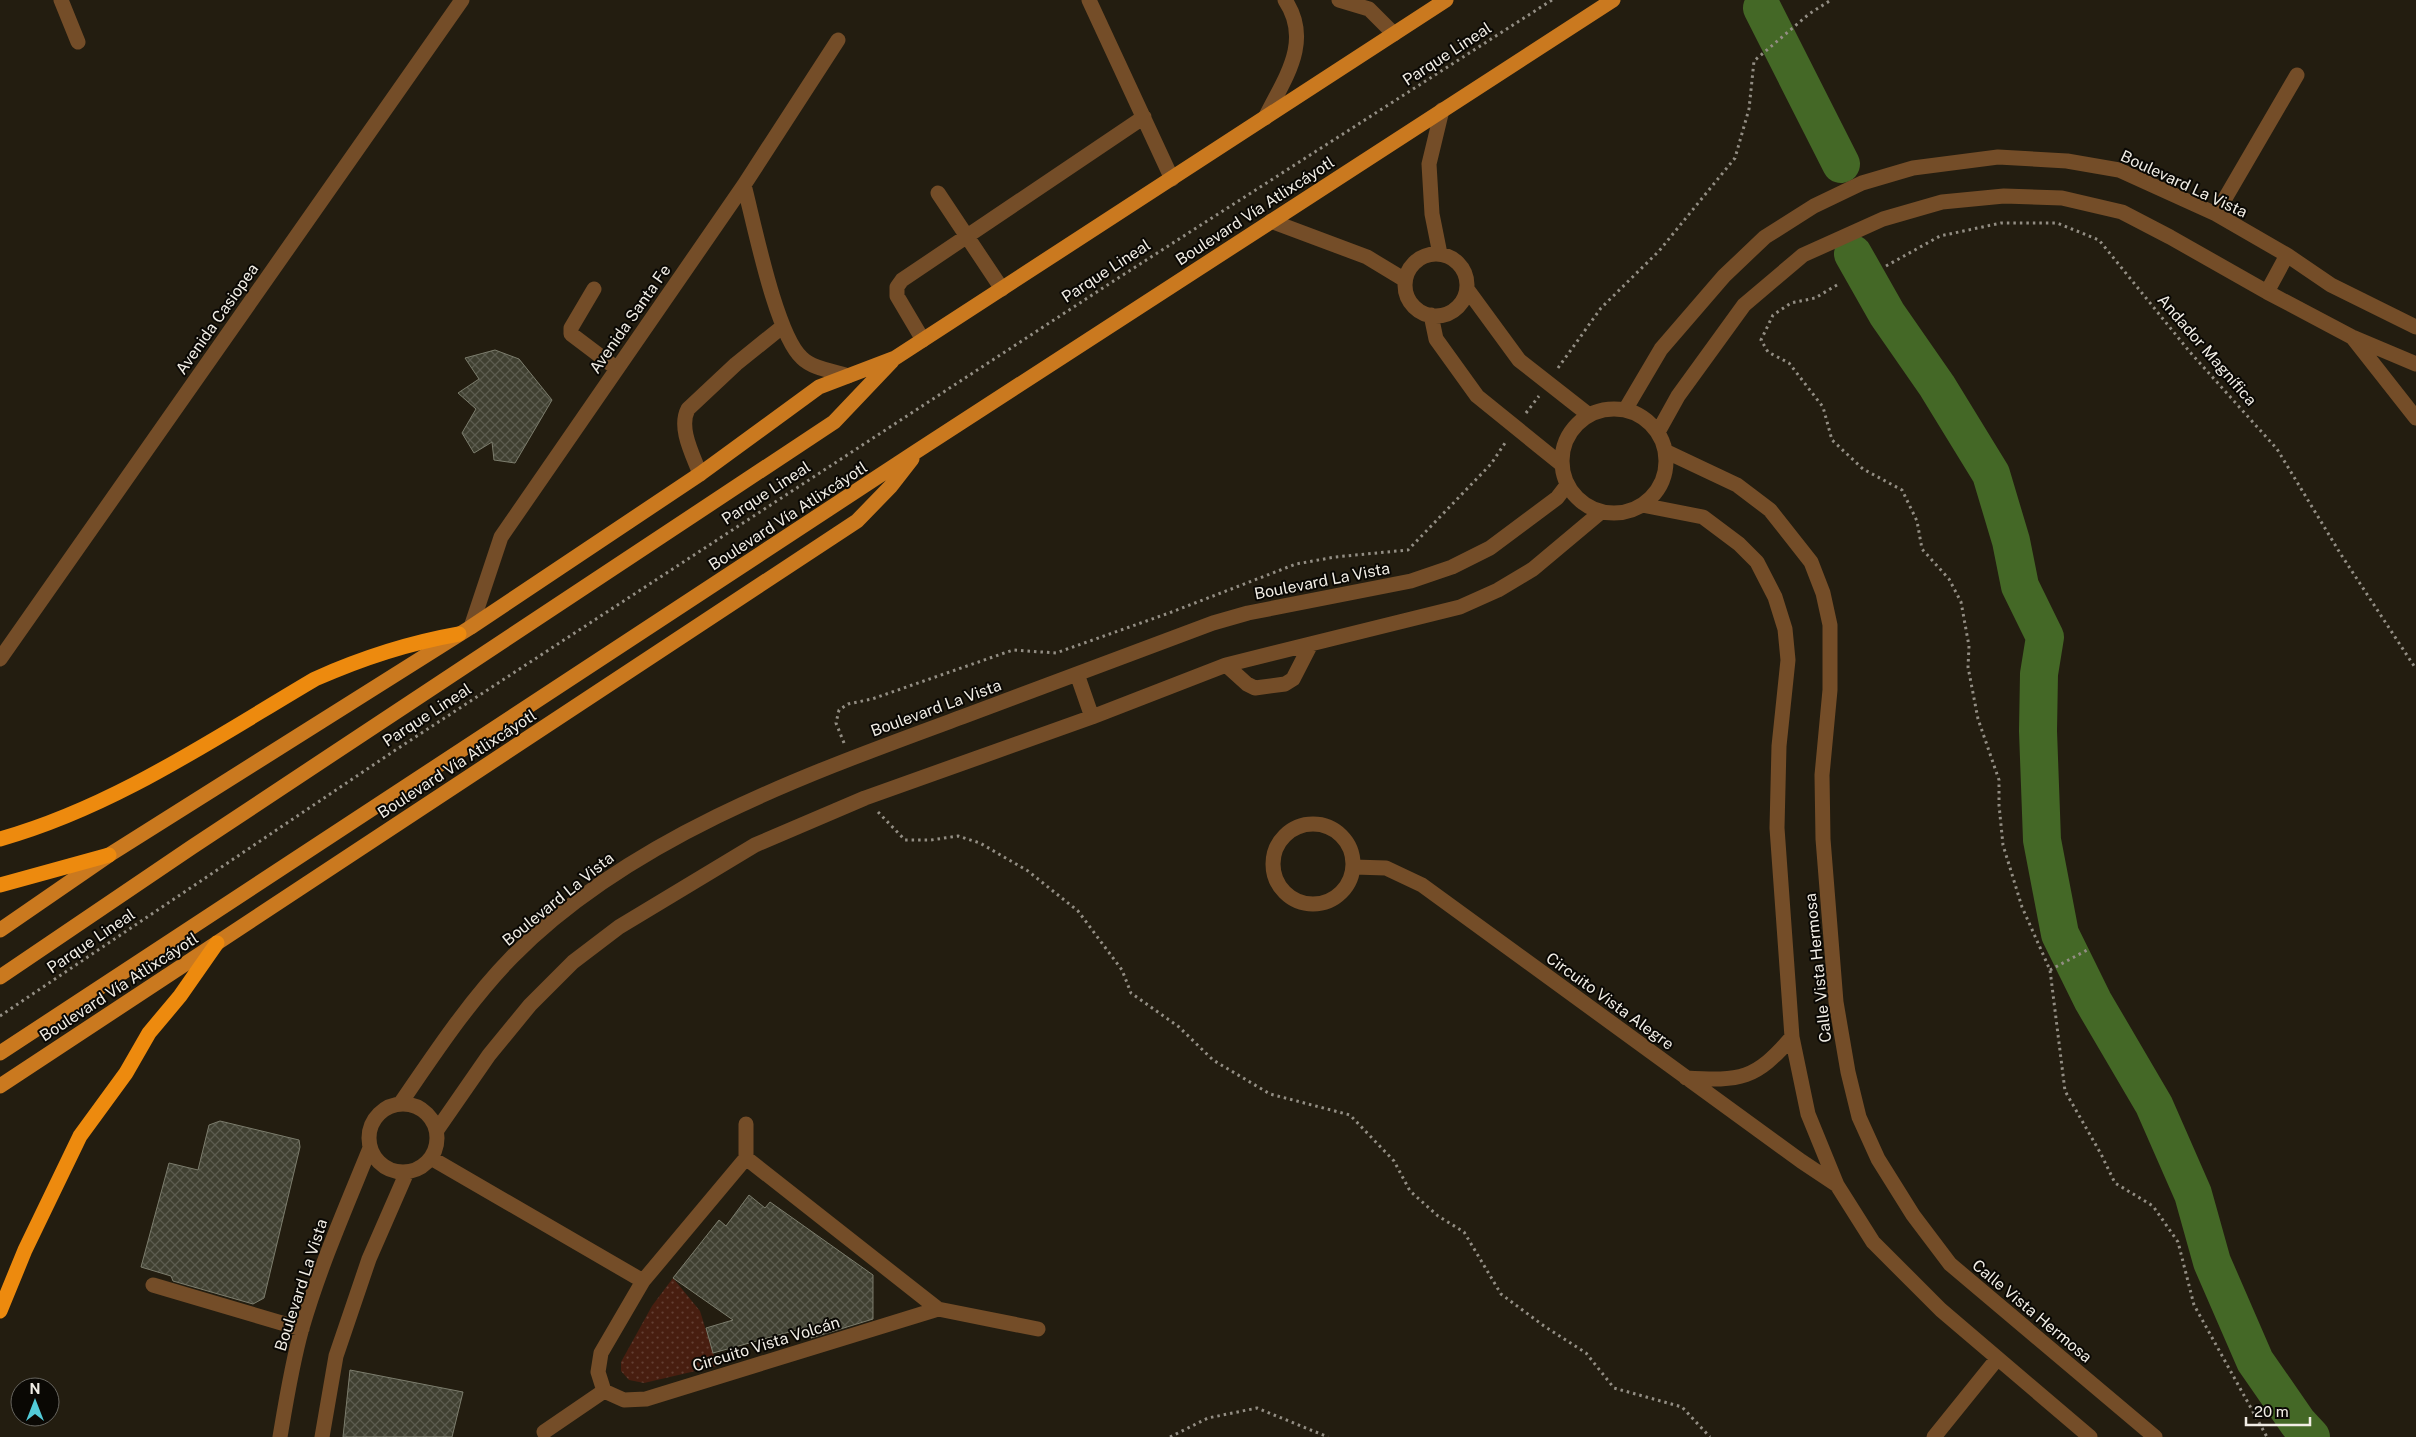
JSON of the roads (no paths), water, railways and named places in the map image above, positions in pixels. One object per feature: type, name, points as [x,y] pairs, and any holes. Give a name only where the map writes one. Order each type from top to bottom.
[{"type":"highway","points":[[0,839],[55,821],[130,788],[315,679],[338,668],[405,645],[465,631]]},
{"type":"highway","points":[[0,886],[109,855]]},
{"type":"highway","points":[[0,1311],[25,1250],[80,1136],[116,1089],[149,1034],[180,996],[216,943]]},
{"type":"main road","name":"Boulevard Vía Atlixcáyotl","points":[[0,1053],[917,452],[1612,0]]},
{"type":"main road","points":[[0,930],[109,855],[465,631],[700,474],[819,387],[895,358],[1002,290],[1442,1]]},
{"type":"main road","points":[[0,977],[200,841],[834,422],[895,358]]},
{"type":"main road","name":"Boulevard Vía Atlixcáyotl","points":[[0,1086],[857,521],[892,486],[917,452]]},
{"type":"street","points":[[61,0],[78,42]]},
{"type":"street","name":"Avenida Casiopea","points":[[0,659],[462,0]]},
{"type":"street","points":[[1089,0],[1172,179]]},
{"type":"street","points":[[1265,118],[1286,78],[1297,45],[1296,23],[1285,0]]},
{"type":"street","points":[[1339,0],[1369,9],[1394,34]]},
{"type":"street","name":"Avenida Santa Fe","points":[[465,631],[501,537],[744,185],[838,40]]},
{"type":"street","points":[[2216,214],[2297,75]]},
{"type":"street","points":[[1440,254],[1432,214],[1429,164],[1442,110]]},
{"type":"street","points":[[923,340],[898,296],[897,287],[902,280],[967,239],[1144,117]]},
{"type":"street","name":"Boulevard La Vista","points":[[1625,410],[1661,349],[1724,276],[1764,237],[1814,206],[1862,182],[1913,168],[1998,157],[2067,161],[2119,170],[2216,214],[2287,256],[2331,285],[2416,327]]},
{"type":"street","points":[[744,185],[782,327],[800,358],[848,376]]},
{"type":"street","points":[[938,193],[1002,290]]},
{"type":"street","points":[[1658,432],[1678,396],[1744,305],[1802,255],[1883,219],[1942,202],[2004,196],[2062,198],[2122,212],[2170,236],[2267,292],[2352,337],[2416,364]]},
{"type":"street","points":[[1271,222],[1367,256],[1405,280]]},
{"type":"street","points":[[1440,254],[1451,258],[1461,266],[1466,277],[1467,289],[1463,301],[1454,310],[1443,315],[1431,316],[1420,312],[1411,304],[1405,293],[1405,280],[1409,269],[1417,260],[1428,255],[1440,254]]},
{"type":"street","points":[[2267,292],[2287,256]]},
{"type":"street","points":[[1467,289],[1519,360],[1589,415]]},
{"type":"street","points":[[594,290],[571,328],[571,334],[574,339],[616,368]]},
{"type":"street","points":[[1431,316],[1436,339],[1477,396],[1561,464]]},
{"type":"street","points":[[700,474],[684,426],[684,416],[688,409],[736,364],[782,327]]},
{"type":"street","points":[[2352,337],[2416,418]]},
{"type":"street","points":[[1606,409],[1625,410],[1644,418],[1658,432],[1666,451],[1666,472],[1658,491],[1642,505],[1622,513],[1601,512],[1581,502],[1567,486],[1561,464],[1564,445],[1574,427],[1589,415],[1606,409]]},
{"type":"street","name":"Calle Vista Hermosa","points":[[1666,451],[1737,485],[1770,510],[1810,562],[1823,594],[1830,625],[1830,690],[1822,775],[1822,839],[1836,1002],[1858,1117],[1878,1159],[1913,1215],[1950,1264],[2155,1437]]},
{"type":"street","name":"Boulevard La Vista","points":[[400,1104],[476,996],[513,956],[596,887],[636,859],[698,826],[852,757],[1213,623],[1411,580],[1452,567],[1490,548],[1557,498],[1567,486]]},
{"type":"street","name":"Calle Vista Hermosa","points":[[1642,505],[1703,517],[1739,544],[1756,562],[1774,597],[1785,629],[1788,660],[1779,746],[1777,828],[1792,1037],[1808,1114],[1836,1185],[1873,1242],[1941,1310],[2090,1437]]},
{"type":"street","points":[[437,1130],[489,1054],[530,1005],[573,962],[634,917],[755,844],[865,798],[1092,717],[1226,665],[1460,607],[1498,590],[1533,569],[1601,512]]},
{"type":"street","points":[[1226,665],[1247,684],[1255,688],[1285,684],[1293,679],[1311,644]]},
{"type":"street","points":[[1076,674],[1092,717]]},
{"type":"street","points":[[1321,824],[1339,833],[1351,848],[1354,867],[1348,886],[1334,899],[1316,904],[1296,901],[1281,889],[1273,871],[1275,852],[1285,835],[1302,825],[1321,824]]},
{"type":"street","name":"Circuito Vista Alegre","points":[[1354,867],[1386,868],[1422,885],[1836,1185]]},
{"type":"street","points":[[1686,1078],[1727,1080],[1751,1073],[1772,1059],[1792,1037]]},
{"type":"street","points":[[400,1104],[416,1106],[429,1115],[437,1130],[437,1146],[431,1158],[422,1167],[407,1172],[391,1170],[378,1162],[370,1148],[369,1132],[374,1119],[384,1109],[400,1104]]},
{"type":"street","points":[[544,1432],[604,1391],[598,1372],[601,1352],[643,1281],[746,1158],[746,1124]]},
{"type":"street","name":"Boulevard La Vista","points":[[280,1437],[287,1392],[302,1329],[332,1240],[370,1148]]},
{"type":"street","points":[[431,1158],[643,1281]]},
{"type":"street","name":"Circuito Vista Volcán","points":[[746,1158],[938,1309],[1038,1329]]},
{"type":"street","points":[[322,1437],[336,1356],[369,1259],[407,1172]]},
{"type":"street","points":[[153,1285],[302,1329]]},
{"type":"street","name":"Circuito Vista Volcán","points":[[604,1391],[624,1400],[646,1399],[938,1309]]},
{"type":"street","points":[[1934,1437],[1997,1359]]},
{"type":"waterway","points":[[1762,8],[1841,164]]},
{"type":"waterway","points":[[1853,254],[1887,314],[1937,386],[1991,474],[2011,541],[2020,586],[2045,637],[2039,674],[2038,731],[2042,840],[2060,934],[2093,1001],[2154,1105],[2193,1194],[2212,1262],[2255,1361],[2298,1423],[2311,1437]]}]
